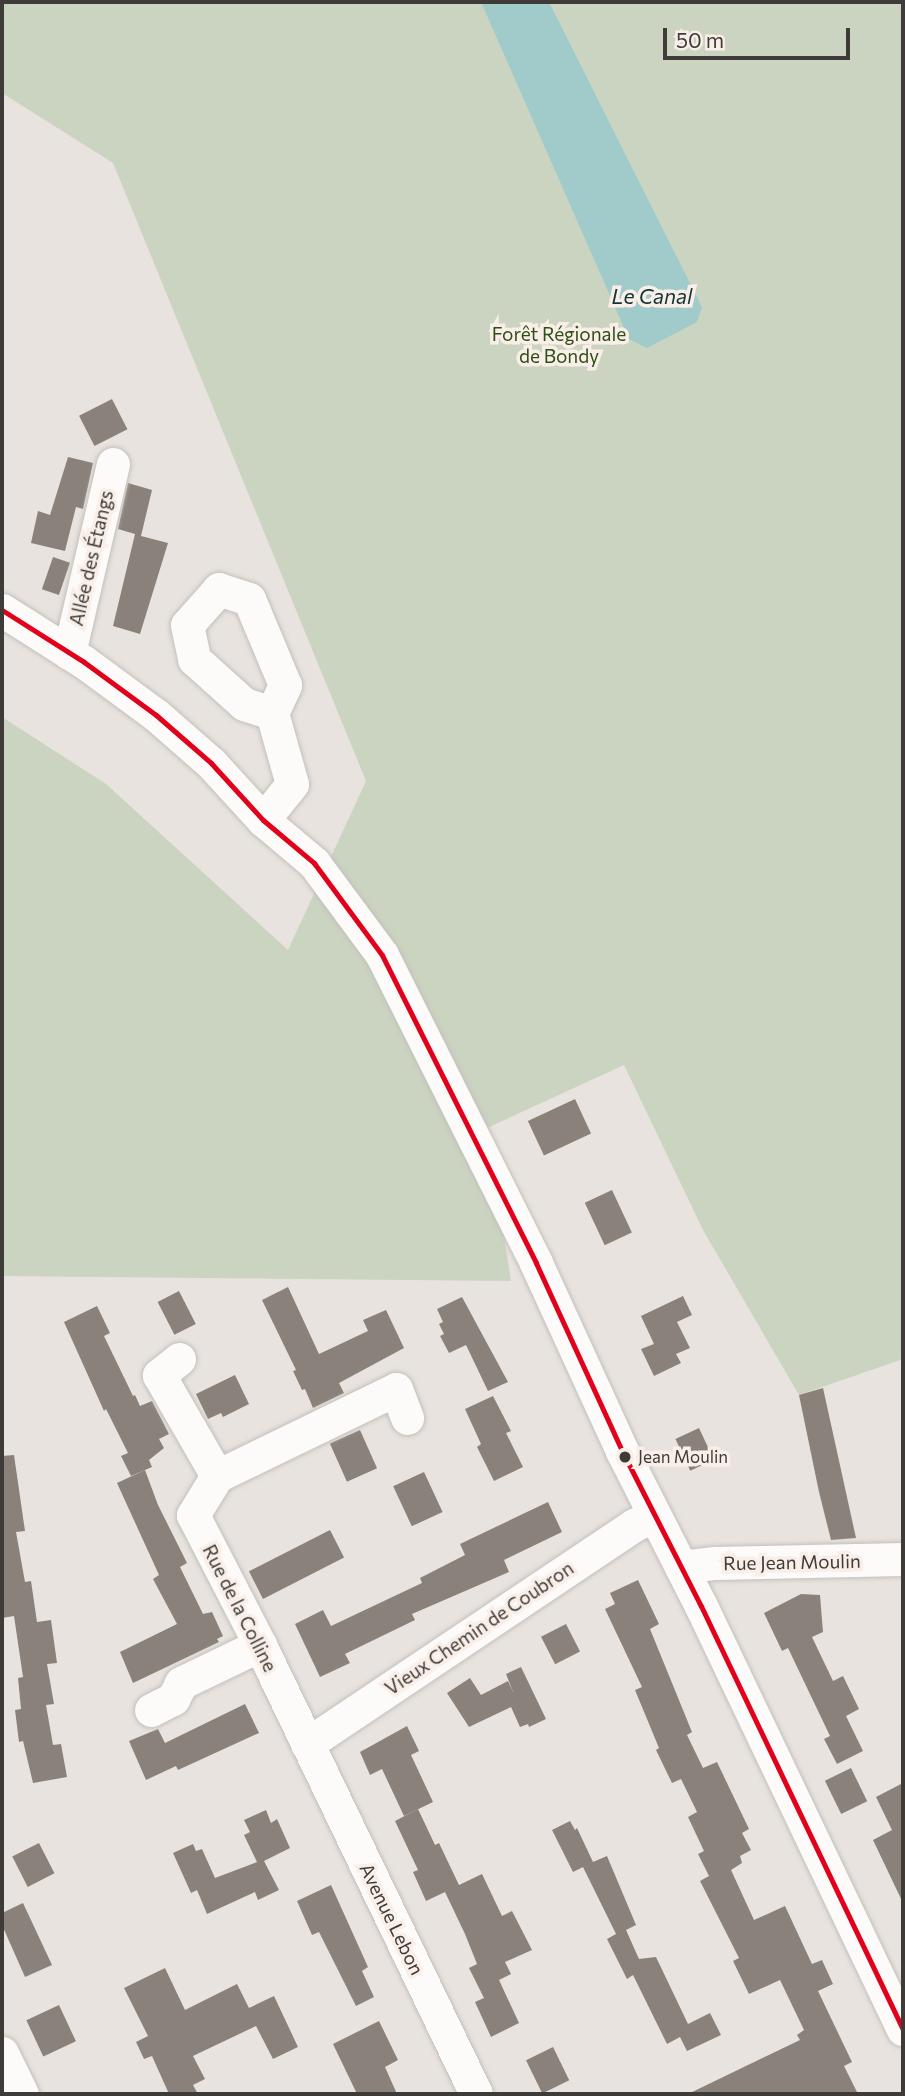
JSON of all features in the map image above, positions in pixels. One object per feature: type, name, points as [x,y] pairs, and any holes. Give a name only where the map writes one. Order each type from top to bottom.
[{"type":"street","name":"Allée des Étangs","points":[[69,653],[113,464]]},
{"type":"street","points":[[2,610],[69,653],[156,715],[211,763],[263,820],[275,843],[325,901],[369,962],[397,988],[478,1144],[653,1516],[681,1567],[903,2029]]},
{"type":"street","points":[[263,820],[292,784],[272,713]]},
{"type":"street","points":[[179,1359],[159,1375],[217,1476],[396,1389],[407,1418]]},
{"type":"street","name":"Rue de la Colline","points":[[217,1476],[193,1515],[307,1744]]},
{"type":"street","name":"Vieux Chemin de Coubron","points":[[307,1744],[634,1525],[653,1516]]},
{"type":"street","name":"Rue Jean Moulin","points":[[681,1567],[715,1563],[903,1559]]},
{"type":"street","points":[[151,1710],[173,1699],[181,1683],[260,1646]]},
{"type":"street","name":"Avenue Lebon","points":[[307,1744],[476,2094]]},
{"type":"street","points":[[2,2053],[22,2094]]},
{"type":"green space","name":"Forêt Régionale de Bondy","points":[[2,2],[903,2],[903,1359],[799,1395],[703,1230],[624,1065],[487,1128],[511,1281],[2,1276],[2,717],[106,784],[288,950],[366,781],[113,163],[2,93]]},
{"type":"water","name":"Le Canal","points":[[481,2],[549,2],[702,307],[697,322],[647,348],[629,339]]},
{"type":"building","points":[[112,399],[127,429],[94,446],[79,416]]},
{"type":"building","points":[[68,457],[93,463],[83,509],[76,507],[65,551],[31,543],[38,511],[50,515]]},
{"type":"building","points":[[128,483],[152,490],[141,536],[168,543],[140,634],[113,626],[135,534],[118,529]]},
{"type":"building","points":[[53,557],[70,563],[59,595],[42,589]]},
{"type":"building","points":[[575,1099],[591,1133],[544,1155],[528,1121]]},
{"type":"building","points":[[612,1190],[632,1233],[605,1245],[585,1203]]},
{"type":"building","points":[[288,1287],[319,1354],[368,1331],[363,1320],[386,1310],[404,1348],[339,1383],[344,1393],[313,1408],[293,1371],[296,1370],[262,1300]]},
{"type":"building","points":[[179,1291],[196,1324],[174,1335],[158,1302]]},
{"type":"building","points":[[683,1296],[692,1315],[677,1322],[690,1348],[676,1354],[681,1363],[654,1376],[641,1349],[654,1344],[641,1316]]},
{"type":"building","points":[[462,1297],[508,1382],[488,1391],[466,1345],[449,1353],[440,1336],[444,1334],[439,1324],[443,1322],[437,1309]]},
{"type":"building","points":[[97,1306],[110,1333],[104,1336],[133,1396],[135,1395],[140,1406],[152,1401],[169,1434],[159,1439],[164,1448],[149,1460],[152,1467],[131,1476],[121,1456],[128,1453],[106,1409],[104,1411],[64,1322]]},
{"type":"building","points":[[235,1375],[249,1404],[223,1417],[221,1413],[208,1419],[196,1394]]},
{"type":"building","points":[[823,1388],[856,1538],[831,1540],[819,1492],[799,1395]]},
{"type":"building","points":[[493,1396],[511,1431],[506,1433],[523,1467],[494,1481],[477,1447],[481,1444],[465,1409]]},
{"type":"building","points":[[699,1428],[714,1460],[690,1471],[675,1439]]},
{"type":"building","points":[[360,1430],[377,1468],[347,1482],[330,1443]]},
{"type":"building","points":[[14,1455],[25,1531],[16,1532],[25,1582],[31,1581],[37,1622],[51,1620],[57,1663],[47,1664],[54,1704],[46,1705],[53,1745],[61,1744],[67,1777],[33,1783],[23,1741],[19,1742],[15,1710],[21,1709],[18,1678],[23,1677],[14,1616],[2,1618],[2,1456]]},
{"type":"building","points":[[145,1470],[158,1505],[187,1563],[180,1567],[203,1614],[212,1612],[223,1636],[217,1639],[219,1642],[133,1683],[120,1652],[177,1624],[153,1579],[159,1575],[117,1483]]},
{"type":"building","points":[[424,1472],[443,1512],[412,1526],[393,1486]]},
{"type":"building","points":[[548,1502],[562,1532],[504,1560],[509,1572],[412,1614],[415,1620],[345,1654],[350,1663],[320,1677],[295,1624],[323,1610],[331,1626],[422,1583],[420,1578],[465,1555],[460,1544]]},
{"type":"building","points":[[330,1530],[344,1558],[263,1599],[249,1571]]},
{"type":"building","points":[[638,1580],[659,1624],[650,1629],[692,1732],[687,1735],[703,1768],[717,1762],[749,1829],[742,1833],[751,1850],[740,1856],[742,1863],[731,1870],[754,1920],[785,1906],[812,1964],[822,1960],[833,1984],[818,1991],[852,2062],[844,2066],[858,2094],[688,2094],[800,2040],[797,2035],[804,2030],[780,1980],[749,1994],[733,1961],[739,1958],[700,1881],[709,1876],[698,1854],[704,1851],[688,1817],[697,1812],[681,1779],[672,1783],[656,1750],[659,1748],[635,1690],[642,1687],[605,1609],[615,1604],[610,1593]]},
{"type":"building","points":[[801,1594],[820,1595],[823,1632],[812,1637],[833,1681],[843,1676],[859,1709],[846,1716],[863,1751],[837,1764],[824,1739],[830,1736],[788,1648],[782,1651],[764,1613]]},
{"type":"building","points":[[566,1624],[580,1652],[555,1664],[541,1637]]},
{"type":"building","points":[[521,1667],[546,1719],[529,1727],[528,1724],[520,1727],[511,1707],[469,1727],[447,1693],[470,1678],[481,1695],[508,1681],[514,1694],[506,1674]]},
{"type":"building","points":[[245,1704],[259,1733],[178,1770],[176,1766],[146,1780],[129,1741],[158,1729],[165,1743]]},
{"type":"building","points":[[407,1726],[419,1751],[411,1755],[433,1802],[404,1816],[382,1769],[370,1775],[360,1752]]},
{"type":"building","points":[[851,1768],[867,1801],[841,1814],[825,1781]]},
{"type":"building","points":[[903,1783],[903,1903],[873,1840],[892,1830],[876,1797]]},
{"type":"building","points":[[418,1809],[435,1845],[439,1843],[459,1885],[482,1874],[502,1916],[512,1911],[532,1950],[505,1962],[511,1974],[499,1980],[519,2023],[491,2037],[475,2002],[484,1998],[469,1968],[477,1964],[465,1934],[445,1892],[426,1901],[413,1872],[418,1870],[395,1821]]},
{"type":"building","points":[[266,1810],[271,1823],[277,1819],[290,1848],[264,1861],[279,1890],[258,1900],[255,1892],[207,1914],[197,1890],[191,1893],[173,1853],[193,1844],[196,1851],[202,1849],[215,1878],[257,1862],[244,1835],[250,1832],[244,1820]]},
{"type":"building","points":[[570,1821],[575,1830],[577,1828],[593,1862],[607,1856],[636,1925],[626,1930],[639,1959],[656,1957],[688,2024],[710,2013],[721,2035],[687,2051],[680,2037],[667,2044],[633,1975],[627,1979],[607,1939],[616,1934],[583,1867],[573,1872],[552,1830]]},
{"type":"building","points":[[39,1843],[54,1873],[28,1887],[12,1857]]},
{"type":"building","points":[[331,1885],[368,1967],[362,1971],[374,1997],[356,2006],[319,1932],[312,1935],[297,1901]]},
{"type":"building","points":[[23,1903],[52,1965],[25,1977],[2,1925],[2,1913]]},
{"type":"building","points":[[165,1968],[185,2010],[237,1984],[249,2008],[274,1996],[298,2047],[273,2059],[256,2026],[193,2056],[205,2079],[193,2085],[198,2094],[169,2094],[152,2056],[144,2059],[136,2042],[148,2036],[124,1988]]},
{"type":"building","points":[[59,2005],[76,2041],[43,2056],[26,2020]]},
{"type":"building","points":[[379,2021],[398,2060],[385,2067],[397,2094],[357,2094],[333,2044]]},
{"type":"building","points":[[553,2047],[569,2080],[542,2093],[526,2060]]},
{"type":"transit line","points":[[2,610],[84,662],[156,715],[211,763],[263,820],[314,863],[382,955],[536,1263],[622,1451],[701,1606],[903,2029]]},
{"type":"place","name":"Jean Moulin","points":[[625,1457]]}]
